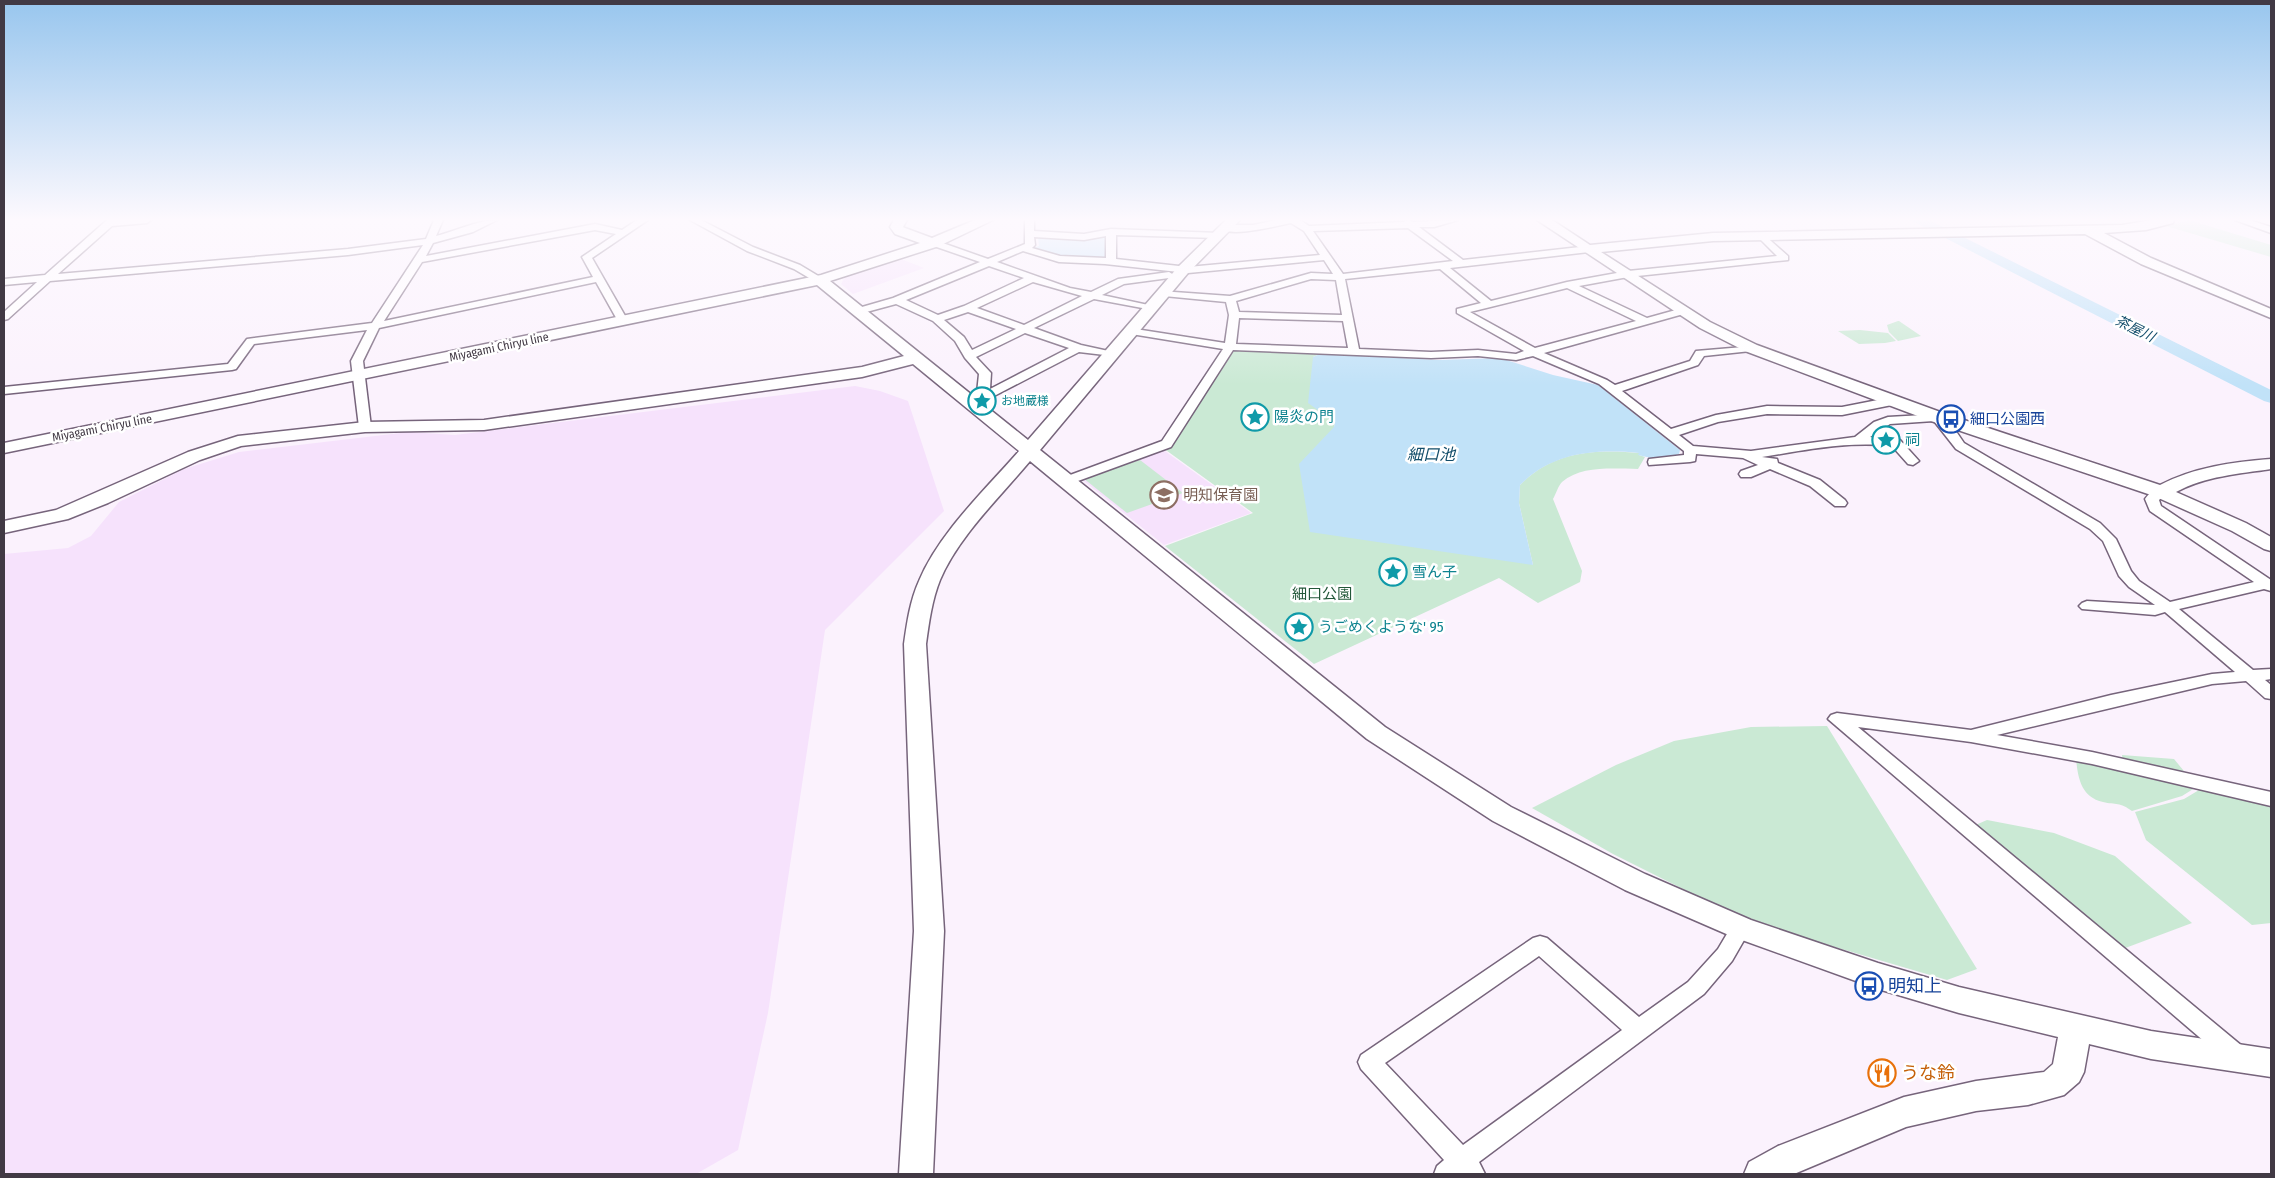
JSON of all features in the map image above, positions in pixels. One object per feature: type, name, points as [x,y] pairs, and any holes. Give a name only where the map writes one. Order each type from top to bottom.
[{"type":"street","points":[[4,317],[53,275]]},
{"type":"street","points":[[4,282],[85,275]]},
{"type":"street","points":[[365,427],[357,361],[375,326],[409,275]]},
{"type":"street","points":[[596,275],[623,321]]},
{"type":"street","points":[[810,275],[820,280],[917,358],[976,398],[1029,450],[1376,733],[1423,765],[1502,814],[1635,882],[1741,928],[1878,976],[1958,1000],[2151,1045],[2271,1064]]},
{"type":"street","name":"Miyagami Chiryu line","points":[[4,448],[359,376],[820,280],[835,275]]},
{"type":"street","points":[[859,311],[897,300],[961,275]]},
{"type":"street","points":[[1025,275],[1091,295],[1149,308]]},
{"type":"street","points":[[969,356],[1091,295],[1128,279],[1158,275]]},
{"type":"street","points":[[916,1174],[929,931],[915,644],[920,604],[929,577],[947,548],[1109,354],[1179,275]]},
{"type":"street","points":[[1164,293],[1231,299],[1311,276],[1340,277],[1357,275]]},
{"type":"street","points":[[1454,275],[1489,304]]},
{"type":"street","points":[[1623,275],[1569,285],[1461,311],[1533,352],[1603,382],[1690,450],[1746,455],[1858,440],[1915,446]]},
{"type":"street","points":[[1629,275],[1705,325],[1751,348],[1937,417],[2161,492],[2239,527],[2271,545]]},
{"type":"street","points":[[2179,275],[2271,314]]},
{"type":"street","points":[[1340,277],[1354,351]]},
{"type":"street","points":[[937,319],[968,308],[1033,278]]},
{"type":"street","points":[[4,390],[232,367],[251,341],[375,326],[598,279]]},
{"type":"street","points":[[1569,285],[1646,321]]},
{"type":"street","points":[[1067,481],[1167,444],[1230,347],[1234,316],[1231,299]]},
{"type":"street","points":[[897,300],[937,319],[960,339],[969,356],[985,373],[976,398]]},
{"type":"street","points":[[968,308],[1078,348],[1109,354]]},
{"type":"street","points":[[1516,357],[1683,311]]},
{"type":"street","points":[[1234,316],[1347,318]]},
{"type":"street","points":[[1129,331],[1230,347],[1431,355],[1478,353],[1516,357],[1558,372],[1603,382]]},
{"type":"street","points":[[976,398],[1078,348]]},
{"type":"street","points":[[1614,389],[1694,363],[1700,353],[1751,348]]},
{"type":"street","points":[[4,527],[61,515],[101,500],[194,456],[238,442],[365,427],[484,425],[544,418],[862,372],[917,358]]},
{"type":"street","points":[[1670,434],[1716,419],[1767,410],[1842,411],[1893,401]]},
{"type":"street","points":[[1858,440],[1879,424],[1885,422],[1897,419],[1925,420],[1937,417]]},
{"type":"street","points":[[1937,417],[1945,424],[1960,446],[2095,526],[2110,539],[2124,573],[2134,584],[2169,608],[2271,694]]},
{"type":"street","points":[[1840,442],[1853,454]]},
{"type":"street","points":[[1896,444],[1913,461]]},
{"type":"street","points":[[1654,462],[1690,458],[1690,450]]},
{"type":"street","points":[[1771,464],[1775,451]]},
{"type":"street","points":[[1746,455],[1815,483],[1840,503]]},
{"type":"street","points":[[1746,474],[1771,464]]},
{"type":"street","points":[[2269,585],[2154,508],[2152,499],[2186,479],[2212,471],[2271,464]]},
{"type":"street","points":[[2087,606],[2155,610],[2269,585]]},
{"type":"street","points":[[1971,736],[2111,701],[2212,679],[2271,674]]},
{"type":"street","points":[[2240,1058],[1837,720],[1971,736],[2092,758],[2271,799]]},
{"type":"street","points":[[1638,1030],[1540,944],[1369,1062],[1460,1170],[1638,1030],[1696,988],[1725,955],[1741,928]]},
{"type":"street","points":[[1761,1174],[1790,1158],[1904,1112],[1976,1096],[2028,1090],[2052,1085],[2068,1072],[2076,1028]]},
{"type":"shaded area","points":[[851,275],[905,275],[853,294],[841,284],[845,277]]},
{"type":"shaded area","points":[[855,386],[880,391],[908,401],[944,511],[825,630],[768,1013],[738,1150],[696,1174],[4,1174],[4,554],[68,548],[91,536],[119,502],[184,469],[239,452],[409,432],[455,435]]},
{"type":"shaded area","name":"明知保育園","points":[[1162,449],[1251,513],[1164,545],[1080,478]]},
{"type":"green space","points":[[1899,321],[1921,336],[1898,341],[1889,332],[1887,325]]},
{"type":"green space","points":[[1860,330],[1888,333],[1896,341],[1859,344],[1838,331]]},
{"type":"green space","name":"細口公園","points":[[1239,349],[1320,354],[1313,357],[1331,417],[1335,422],[1334,427],[1533,565],[1519,503],[1520,485],[1546,465],[1576,455],[1591,452],[1623,452],[1640,453],[1639,455],[1645,457],[1638,469],[1589,470],[1570,477],[1562,482],[1558,488],[1553,499],[1582,571],[1580,582],[1538,603],[1499,578],[1314,664],[1165,546],[1253,513],[1163,448],[1170,445],[1232,351]]},
{"type":"green space","points":[[1140,460],[1183,493],[1127,513],[1083,478]]},
{"type":"green space","points":[[1827,726],[1977,969],[1947,980],[1811,940],[1721,908],[1613,854],[1532,808],[1616,765],[1674,741],[1751,727]]},
{"type":"green space","points":[[2122,755],[2174,759],[2188,776],[2123,762]]},
{"type":"green space","points":[[2076,759],[2198,786],[2182,796],[2132,811],[2121,805],[2103,802],[2090,796],[2082,786]]},
{"type":"green space","points":[[2204,787],[2271,803],[2271,923],[2252,925],[2146,840],[2135,812],[2184,799]]},
{"type":"green space","points":[[1987,820],[2054,833],[2115,856],[2192,923],[2120,950],[1971,827]]},
{"type":"water","name":"細口池","points":[[1320,354],[1439,360],[1500,358],[1553,375],[1598,385],[1680,450],[1679,454],[1660,460],[1638,455],[1639,453],[1623,452],[1575,455],[1561,459],[1533,474],[1520,485],[1519,503],[1533,565],[1310,532],[1299,464],[1334,427],[1335,422],[1308,403],[1313,357]]},
{"type":"waterway","name":"茶屋川","points":[[2027,275],[2271,397]]},
{"type":"place","name":"お地蔵様","points":[[982,401]]},
{"type":"place","name":"陽炎の門","points":[[1255,417]]},
{"type":"place","name":"細口公園西","points":[[1951,419]]},
{"type":"place","name":"祠","points":[[1886,440]]},
{"type":"place","name":"明知保育園","points":[[1164,495]]},
{"type":"place","name":"雪ん子","points":[[1393,572]]},
{"type":"place","name":"うごめくような' 95","points":[[1299,627]]},
{"type":"place","name":"明知上","points":[[1869,986]]},
{"type":"place","name":"うな鈴","points":[[1882,1073]]}]
